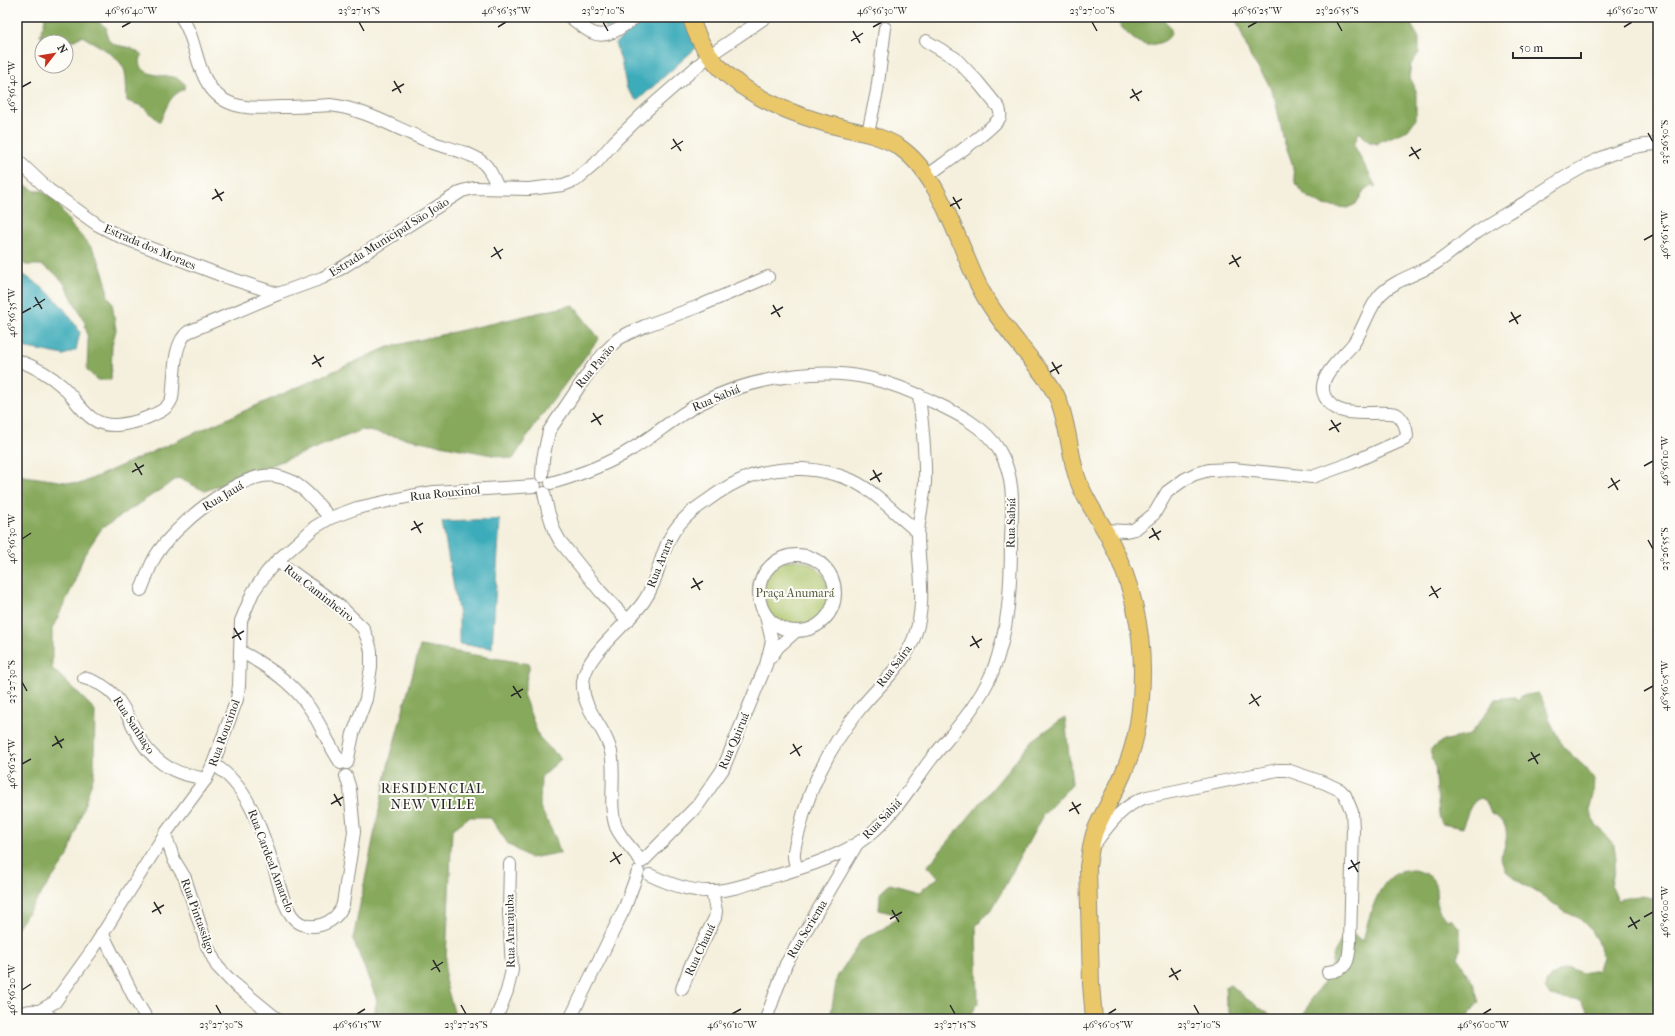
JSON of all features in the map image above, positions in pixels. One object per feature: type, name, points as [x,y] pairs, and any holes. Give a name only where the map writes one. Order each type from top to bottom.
[{"type":"main road","points":[[692,17],[701,41],[710,55],[728,76],[744,89],[770,103],[820,122],[868,133],[884,139],[899,147],[914,159],[927,176],[941,202],[982,292],[993,310],[1047,380],[1058,398],[1076,474],[1084,496],[1118,556],[1135,601],[1141,642],[1142,672],[1139,719],[1134,744],[1119,784],[1094,833],[1090,850],[1088,867],[1091,984],[1094,1019]]},
{"type":"street","points":[[181,17],[205,79],[211,88],[222,98],[232,104],[248,109],[330,105],[360,111],[428,141],[477,158],[487,166],[498,188]]},
{"type":"street","points":[[570,17],[593,33],[602,35],[617,30],[636,17]]},
{"type":"street","name":"Estrada Municipal São João","points":[[17,360],[51,377],[88,416],[98,423],[107,426],[124,425],[144,419],[170,404],[173,392],[177,350],[184,335],[188,332],[278,294],[322,278],[340,269],[462,191],[474,188],[529,189],[564,185],[576,180],[596,163],[615,140],[646,110],[710,55],[766,17]]},
{"type":"street","points":[[868,133],[879,79],[884,28]]},
{"type":"street","points":[[926,41],[950,55],[964,67],[999,108],[1000,112],[999,119],[984,133],[927,176]]},
{"type":"street","points":[[1104,530],[1126,531],[1135,529],[1154,514],[1167,492],[1195,474],[1209,470],[1233,469],[1306,477],[1315,476],[1351,463],[1406,438],[1407,434],[1404,426],[1399,416],[1396,414],[1348,412],[1338,409],[1326,398],[1322,389],[1323,381],[1354,343],[1380,296],[1394,284],[1436,263],[1476,232],[1602,156],[1645,144],[1658,144]]},
{"type":"street","name":"Estrada dos Moraes","points":[[17,160],[49,190],[98,225],[121,236],[202,268],[278,294]]},
{"type":"street","name":"Rua Pavão","points":[[628,621],[600,591],[560,541],[548,511],[543,484],[543,459],[549,431],[559,414],[593,366],[618,339],[645,326],[697,307],[768,278]]},
{"type":"street","name":"Rua Sabiá","points":[[543,484],[600,466],[628,452],[671,421],[701,403],[721,394],[757,383],[809,374],[872,377],[889,382],[919,395],[948,409],[981,430],[994,442],[1007,465],[1012,486],[1011,551],[1005,627],[996,661],[980,697],[968,716],[930,760],[893,810],[872,833],[838,854],[797,869],[727,890],[712,891],[667,883],[645,868]]},
{"type":"street","name":"Rua Saíra","points":[[797,869],[794,858],[797,838],[804,809],[820,772],[848,725],[863,705],[896,668],[915,635],[922,591],[918,532],[923,505],[925,469],[919,395]]},
{"type":"street","name":"Rua Arara","points":[[645,868],[637,854],[628,847],[618,832],[614,820],[611,751],[603,731],[591,713],[586,700],[583,684],[590,662],[628,621],[649,593],[667,544],[682,521],[721,491],[752,475],[772,470],[810,470],[838,475],[861,485],[872,492],[918,532]]},
{"type":"street","name":"Rua Jauá","points":[[141,590],[155,557],[182,524],[216,498],[254,478],[275,475],[294,483],[312,498],[330,518]]},
{"type":"street","name":"Rua Rouxinol","points":[[40,1011],[55,1002],[93,948],[153,852],[206,779],[237,699],[240,669],[241,621],[253,592],[263,577],[277,561],[307,532],[330,518],[357,508],[419,494],[543,484]]},
{"type":"street","points":[[766,616],[781,628],[803,631],[815,626],[825,618],[832,607],[834,594],[833,581],[826,570],[817,561],[805,556],[792,555],[779,559],[769,567],[762,578],[759,591],[760,604],[766,616],[772,641],[766,665]]},
{"type":"street","name":"Rua Caminheiro","points":[[277,561],[341,607],[363,628],[370,643],[371,667],[366,699],[342,769]]},
{"type":"street","points":[[766,665],[778,647],[796,631]]},
{"type":"street","points":[[240,652],[281,677],[301,697],[311,710],[342,769]]},
{"type":"street","points":[[240,669],[257,661]]},
{"type":"street","name":"Rua Quiruá","points":[[570,1019],[629,897],[658,845],[698,805],[723,769],[766,665]]},
{"type":"street","name":"Rua Sanhaço","points":[[84,678],[100,684],[114,695],[147,748],[158,761],[176,772],[206,779]]},
{"type":"street","name":"Rua Cardeal Amarelo","points":[[213,764],[226,771],[243,793],[262,833],[283,898],[291,915],[298,922],[309,926],[320,926],[337,915],[343,904],[354,832],[351,804],[347,798],[342,769]]},
{"type":"street","points":[[1090,850],[1107,827],[1127,807],[1137,800],[1147,797],[1282,769],[1297,773],[1333,787],[1345,795],[1352,812],[1352,913],[1348,958],[1345,966],[1337,971],[1328,972]]},
{"type":"street","name":"Rua Pintassilgo","points":[[166,834],[174,860],[185,878],[207,946],[217,966],[232,982],[277,1019]]},
{"type":"street","name":"Rua Seriema","points":[[766,1019],[786,964],[858,843]]},
{"type":"street","points":[[153,852],[174,860]]},
{"type":"street","name":"Rua Ararajuba","points":[[496,1019],[507,990],[512,970],[509,911],[510,864]]},
{"type":"street","name":"Rua Chauá","points":[[716,911],[727,890]]},
{"type":"street","name":"Rua Chauá","points":[[682,989],[690,967],[715,918],[716,911],[712,891]]},
{"type":"street","points":[[102,933],[114,959],[147,1019]]},
{"type":"street","points":[[93,948],[114,959]]},
{"type":"street","name":"Rua Rouxinol","points":[[52,1018],[55,1002]]},
{"type":"street","points":[[17,1016],[31,1010],[40,1011],[52,1018]]},
{"type":"green space","points":[[44,17],[92,17],[107,28],[106,32],[109,41],[116,45],[131,48],[142,55],[139,64],[146,72],[178,78],[185,84],[184,89],[174,95],[171,99],[160,122],[142,106],[127,101],[125,72],[123,66],[113,56],[82,36],[74,40],[74,34],[41,34],[45,19]]},
{"type":"green space","points":[[1114,17],[1158,17],[1171,28],[1170,36],[1162,42],[1155,44],[1147,45],[1141,43],[1136,41]]},
{"type":"green space","points":[[1232,17],[1412,17],[1412,26],[1419,38],[1419,53],[1411,64],[1409,78],[1416,90],[1416,119],[1408,130],[1379,142],[1378,144],[1369,142],[1359,132],[1354,145],[1375,187],[1372,186],[1365,189],[1356,204],[1347,208],[1322,205],[1305,195],[1295,182],[1292,163],[1284,141],[1275,99],[1267,81],[1251,58],[1237,22]]},
{"type":"green space","points":[[17,180],[35,191],[42,191],[55,200],[72,226],[92,248],[99,261],[106,282],[108,297],[112,302],[116,330],[112,345],[111,380],[97,380],[87,370],[88,340],[85,323],[64,283],[53,272],[41,265],[26,265],[17,260]]},
{"type":"green space","points":[[573,305],[599,338],[534,426],[513,459],[362,430],[205,491],[178,478],[102,528],[84,555],[72,588],[52,629],[52,668],[95,710],[94,775],[68,856],[17,928],[17,475],[80,484],[388,347]]},
{"type":"green space","name":"Praça Anumará","points":[[795,560],[807,563],[818,570],[825,581],[828,593],[825,605],[818,616],[807,623],[795,626],[783,623],[772,616],[765,605],[762,593],[765,581],[772,570],[783,563]]},
{"type":"green space","points":[[420,646],[530,664],[523,694],[539,737],[561,759],[541,777],[540,807],[556,839],[560,853],[530,858],[508,844],[490,817],[469,817],[452,830],[445,980],[456,1019],[373,1019],[377,1000],[353,939],[388,766]]},
{"type":"green space","points":[[1538,693],[1546,707],[1550,721],[1563,747],[1586,768],[1594,779],[1593,795],[1589,810],[1595,823],[1614,845],[1616,859],[1611,886],[1617,900],[1638,896],[1658,900],[1658,1018],[1650,1014],[1645,1019],[1587,1019],[1588,1016],[1586,1008],[1581,1001],[1550,996],[1545,988],[1546,984],[1550,977],[1557,973],[1569,968],[1582,973],[1597,970],[1602,957],[1597,941],[1590,929],[1579,918],[1565,912],[1543,896],[1518,881],[1506,871],[1500,858],[1506,839],[1505,827],[1498,817],[1491,814],[1486,801],[1481,798],[1471,806],[1462,828],[1442,824],[1439,816],[1435,766],[1430,751],[1431,749],[1442,741],[1470,735],[1496,699],[1514,697],[1519,700],[1521,696]]},
{"type":"green space","points":[[1065,717],[1072,784],[1043,815],[994,906],[976,926],[978,1003],[969,1019],[830,1019],[837,977],[862,939],[884,928],[899,915],[879,910],[880,893],[890,884],[919,892],[939,877],[927,867],[1033,740]]},
{"type":"green space","points":[[1414,870],[1426,874],[1432,879],[1435,885],[1438,906],[1441,913],[1448,920],[1451,918],[1460,929],[1458,958],[1473,983],[1479,1002],[1468,1015],[1467,1019],[1300,1019],[1307,1010],[1312,997],[1322,985],[1330,970],[1334,953],[1341,940],[1344,940],[1354,934],[1363,941],[1374,902],[1384,884],[1398,873]]},
{"type":"green space","points":[[1230,984],[1247,999],[1276,1019],[1232,1019],[1226,1003],[1225,987]]},
{"type":"water","points":[[591,17],[631,17],[607,28]]},
{"type":"water","points":[[648,17],[682,17],[697,47],[637,101],[627,89],[621,61],[615,43]]},
{"type":"water","points":[[17,271],[46,290],[66,312],[80,332],[76,350],[64,355],[17,346]]},
{"type":"water","points":[[500,520],[492,648],[459,644],[459,616],[442,522]]},
{"type":"district","name":"RESIDENCIAL NEW VILLE","points":[[433,796]]}]
